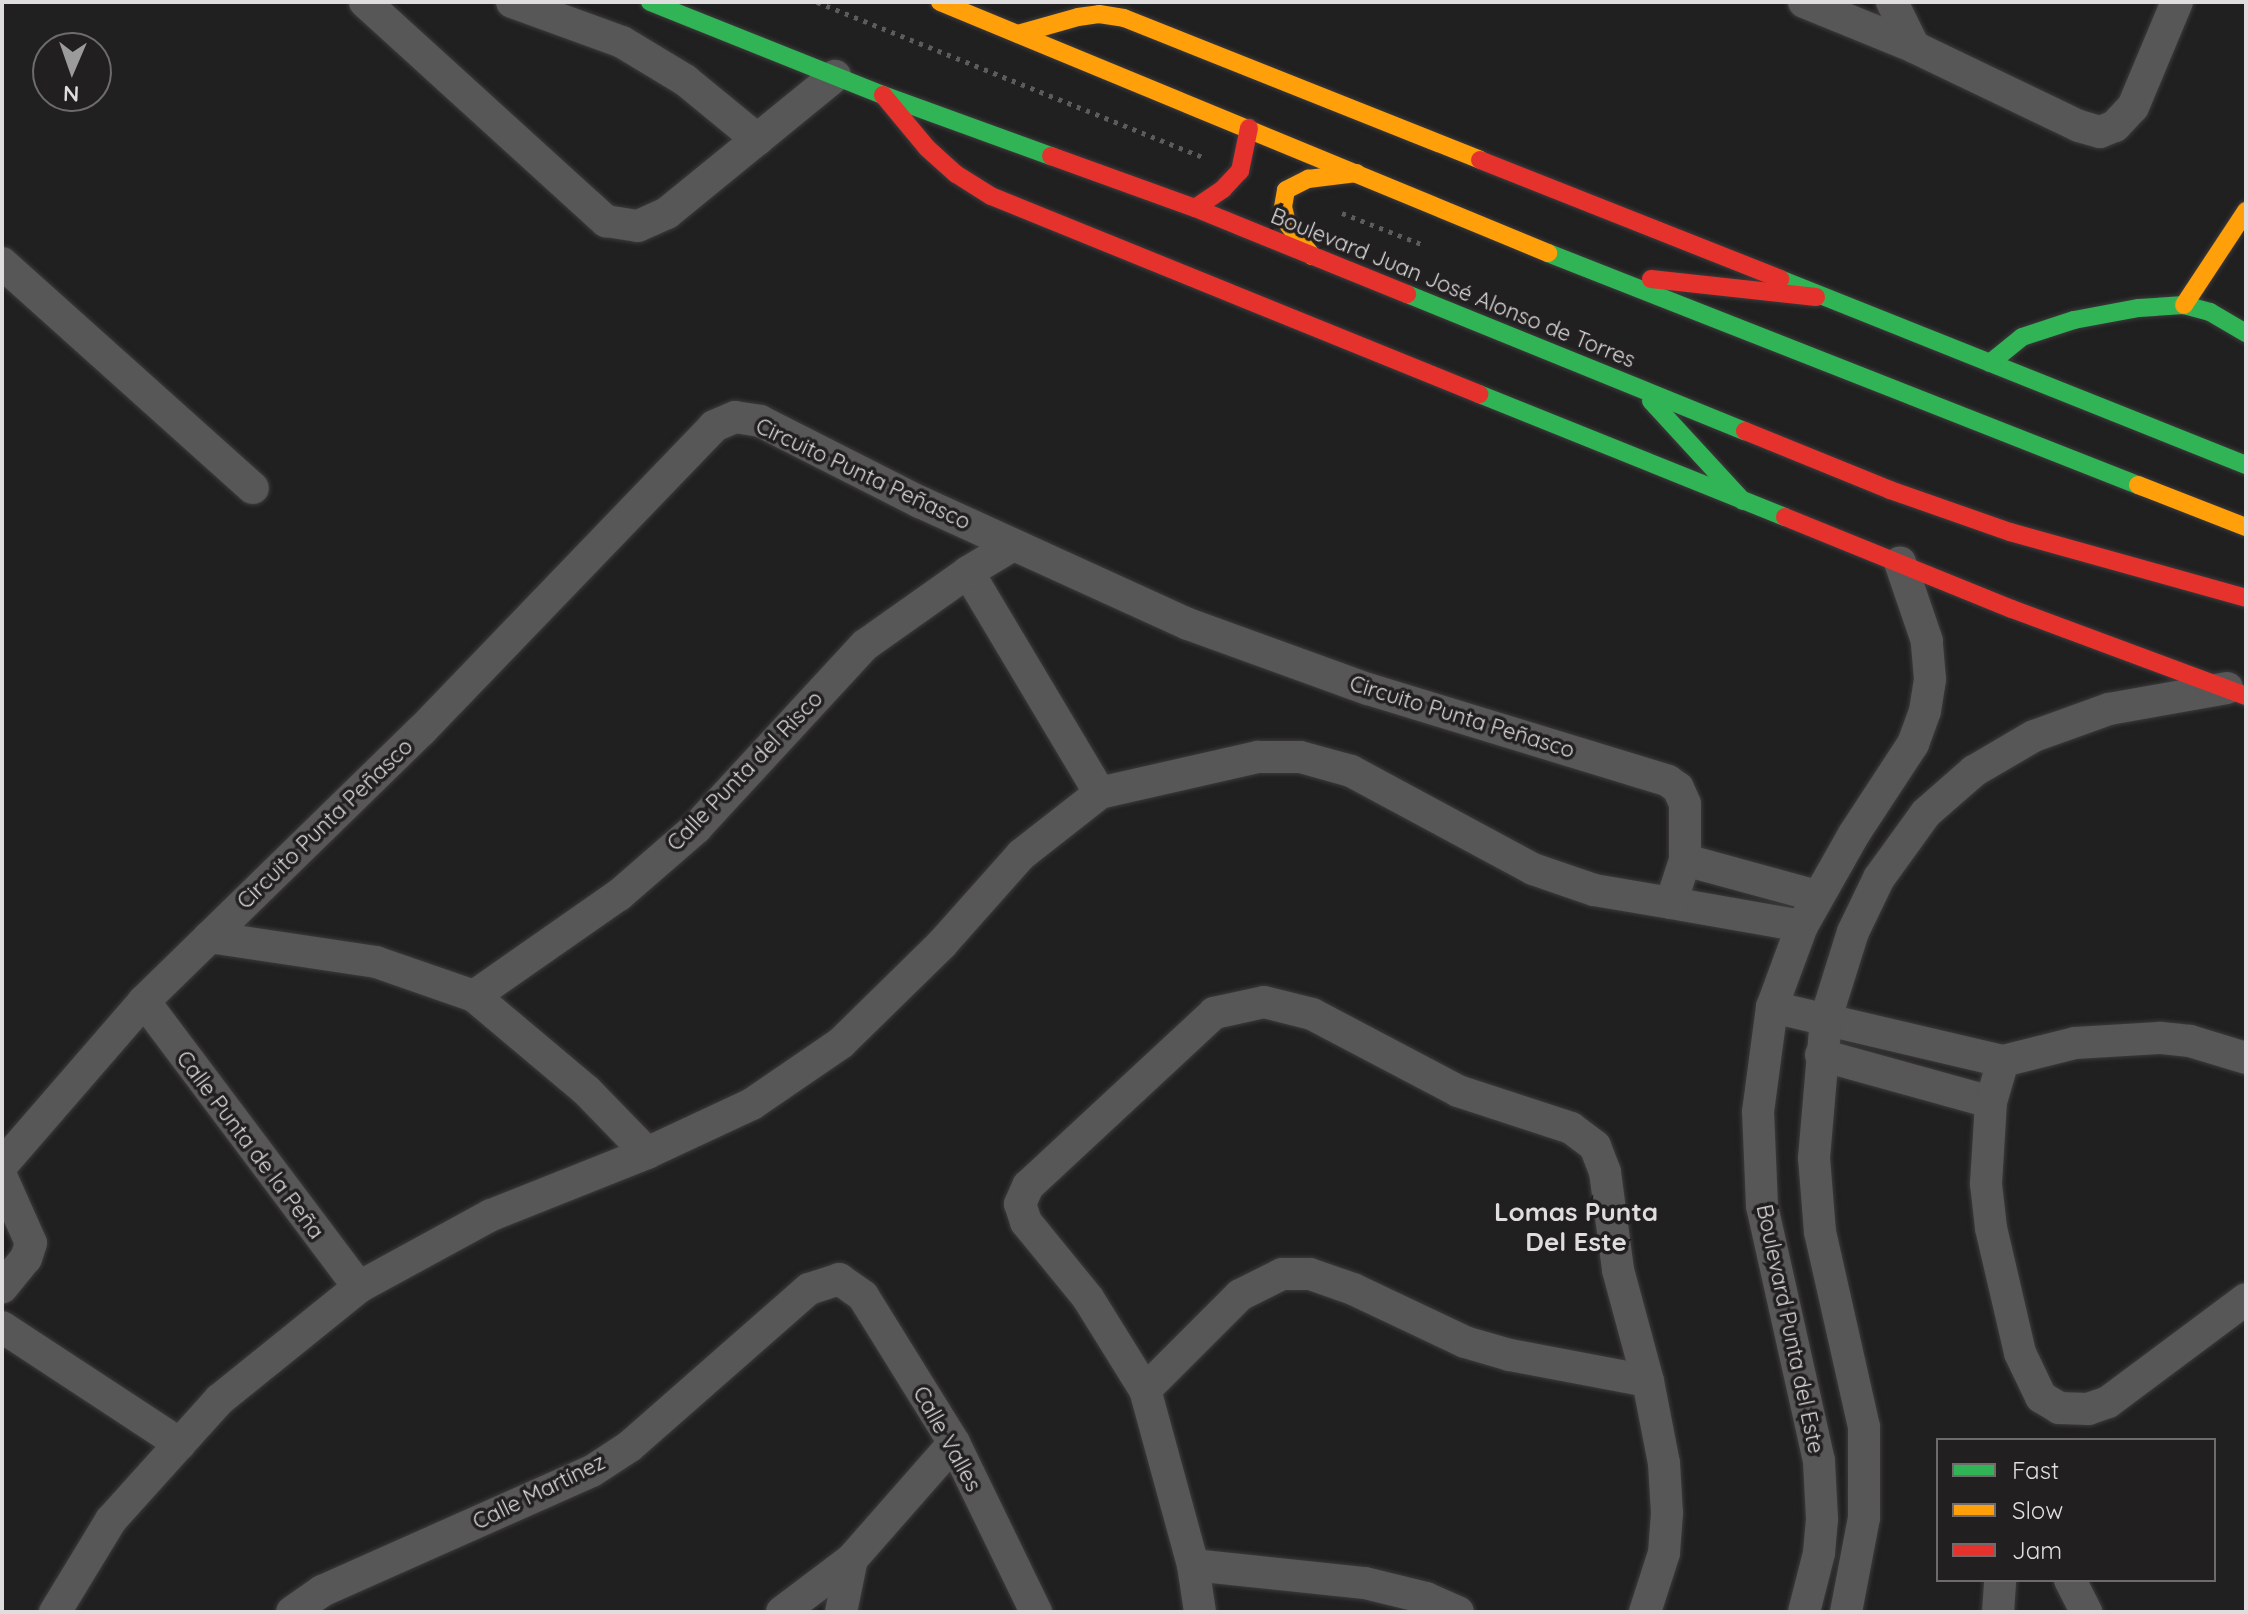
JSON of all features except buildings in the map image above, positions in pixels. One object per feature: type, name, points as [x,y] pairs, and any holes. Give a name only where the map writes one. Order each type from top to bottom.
[{"type":"main road","name":"Boulevard Juan José Alonso de Torres","points":[[650,2],[883,95],[1195,208],[1644,393],[1890,490],[2010,532],[2246,598]]},
{"type":"main road","points":[[940,2],[1008,20],[1249,128],[1595,273],[2246,527]]},
{"type":"main road","points":[[1008,20],[1099,14],[1124,18],[1816,297],[2246,465]]},
{"type":"main road","points":[[883,95],[927,148],[956,174],[991,196],[2012,609],[2237,692]]},
{"type":"main road","points":[[1195,208],[1223,189],[1240,171],[1249,128]]},
{"type":"main road","points":[[1312,256],[1287,223],[1283,207],[1286,190],[1308,179],[1360,173]]},
{"type":"main road","points":[[2184,305],[2246,211]]},
{"type":"main road","points":[[1595,273],[1816,297]]},
{"type":"main road","points":[[1990,363],[2022,337],[2074,320],[2139,308],[2184,305],[2210,312],[2246,333]]},
{"type":"main road","points":[[1644,393],[1743,501]]},
{"type":"street","points":[[365,2],[606,221],[638,226],[667,213],[835,76]]},
{"type":"street","points":[[512,2],[622,42],[685,80],[758,140]]},
{"type":"street","points":[[1804,2],[1914,47],[2079,126],[2100,132],[2115,126],[2133,107],[2177,2]]},
{"type":"street","points":[[1892,2],[1914,47]]},
{"type":"street","points":[[2,263],[253,488]]},
{"type":"street","name":"Circuito Punta Peñasco","points":[[2,1165],[144,1001],[421,731],[714,426],[735,417],[760,421],[1013,545],[1188,624],[1308,668],[1668,781],[1678,788],[1685,804],[1685,860],[1671,903]]},
{"type":"street","name":"Calle Punta del Risco","points":[[474,996],[619,895],[696,828],[865,645],[968,572],[1013,545]]},
{"type":"street","name":"Boulevard Punta del Este","points":[[1804,1612],[1819,1553],[1822,1519],[1819,1461],[1762,1206],[1758,1112],[1772,1007],[1802,926],[1817,896],[1913,744],[1925,711],[1930,679],[1927,641],[1900,562]]},
{"type":"street","points":[[968,572],[1100,793]]},
{"type":"street","points":[[1846,1612],[1864,1518],[1864,1427],[1820,1232],[1814,1158],[1826,1018],[1853,932],[1879,878],[1926,813],[1974,771],[2034,736],[2109,709],[2237,692]]},
{"type":"street","points":[[55,1612],[111,1520],[220,1399],[359,1287],[491,1215],[647,1153],[752,1104],[841,1043],[942,944],[1021,855],[1100,793],[1258,757],[1300,757],[1351,771],[1533,869],[1594,890],[1802,926]]},
{"type":"street","points":[[1685,860],[1817,896]]},
{"type":"street","points":[[209,937],[376,962],[474,996],[587,1091],[647,1153]]},
{"type":"street","name":"Calle Punta de la Peña","points":[[144,1001],[359,1287]]},
{"type":"street","points":[[1200,1612],[1193,1565],[1145,1390],[1088,1298],[1026,1222],[1020,1204],[1028,1186],[1214,1013],[1264,1002],[1312,1014],[1458,1091],[1571,1128],[1595,1146],[1605,1172],[1618,1270],[1648,1381],[1664,1463],[1667,1513],[1660,1572],[1645,1612]]},
{"type":"street","points":[[1772,1007],[2003,1061],[2075,1043],[2159,1038],[2190,1041],[2246,1058]]},
{"type":"street","points":[[1821,1055],[1991,1102]]},
{"type":"street","points":[[2003,1061],[1991,1102],[1986,1184],[1991,1228],[2020,1353],[2041,1397],[2059,1408],[2073,1410],[2108,1402],[2246,1299]]},
{"type":"street","points":[[2,1178],[31,1243],[26,1258],[2,1288]]},
{"type":"street","points":[[1145,1390],[1240,1295],[1282,1274],[1310,1274],[1353,1289],[1465,1342],[1510,1355],[1648,1381]]},
{"type":"street","name":"Calle Valles","points":[[839,1279],[863,1296],[954,1443],[1036,1612]]},
{"type":"street","name":"Calle Martínez","points":[[292,1612],[322,1591],[592,1471],[630,1446],[809,1289],[839,1279]]},
{"type":"street","points":[[1784,1298],[1830,1285]]},
{"type":"street","points":[[2,1327],[180,1444]]},
{"type":"street","points":[[782,1612],[852,1559],[954,1443]]},
{"type":"street","points":[[841,1612],[852,1559]]},
{"type":"street","points":[[1193,1565],[1365,1583],[1426,1598],[1458,1612]]},
{"type":"street","points":[[1998,1612],[2000,1582]]},
{"type":"street","points":[[2071,1582],[2086,1612]]},
{"type":"traffic: fast","points":[[650,2],[883,95],[1051,156]]},
{"type":"traffic: fast","points":[[1548,253],[2138,485]]},
{"type":"traffic: fast","points":[[1780,279],[2246,465]]},
{"type":"traffic: fast","points":[[1407,294],[1745,431]]},
{"type":"traffic: fast","points":[[1990,363],[2022,337],[2074,320],[2139,308],[2184,305],[2210,312],[2246,333]]},
{"type":"traffic: fast","points":[[1479,394],[1785,517]]},
{"type":"traffic: fast","points":[[1651,401],[1743,501]]},
{"type":"traffic: slow","points":[[940,2],[1548,253]]},
{"type":"traffic: slow","points":[[1018,34],[1078,17],[1099,14],[1124,18],[1480,160]]},
{"type":"traffic: slow","points":[[1312,256],[1287,223],[1283,207],[1286,190],[1308,179],[1357,173]]},
{"type":"traffic: slow","points":[[2184,305],[2246,211]]},
{"type":"traffic: slow","points":[[2138,485],[2246,527]]},
{"type":"traffic: jam","points":[[883,95],[927,148],[956,174],[991,196],[1479,394]]},
{"type":"traffic: jam","points":[[1195,208],[1223,189],[1240,171],[1249,128]]},
{"type":"traffic: jam","points":[[1051,156],[1195,208],[1407,294]]},
{"type":"traffic: jam","points":[[1480,160],[1780,279]]},
{"type":"traffic: jam","points":[[1651,279],[1816,297]]},
{"type":"traffic: jam","points":[[1745,431],[1890,490],[2010,532],[2246,598]]},
{"type":"traffic: jam","points":[[1785,517],[2012,609],[2246,696]]},
{"type":"district","name":"Lomas Punta Del Este","points":[[1576,1227]]}]
